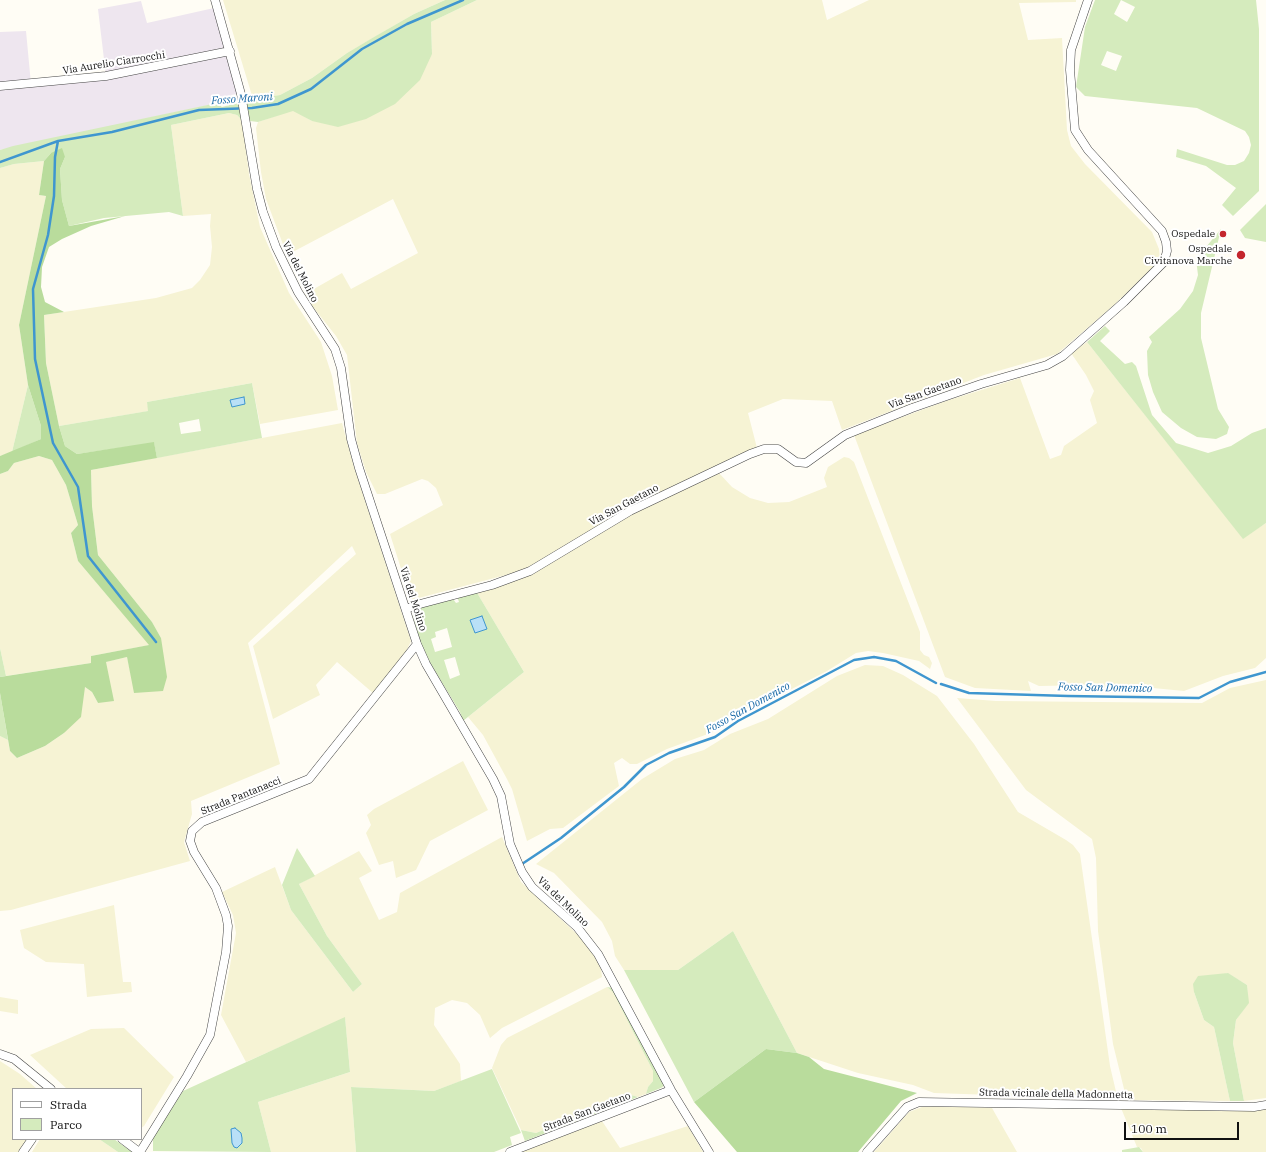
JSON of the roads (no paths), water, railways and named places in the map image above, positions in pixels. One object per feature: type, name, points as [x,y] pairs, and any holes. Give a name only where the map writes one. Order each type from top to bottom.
[{"type":"street","name":"Via del Molino","points":[[215,0],[241,94],[248,126],[257,189],[268,229],[309,312],[330,339],[338,356],[351,439],[359,468],[417,644],[426,664],[493,779],[501,796],[510,844],[522,872],[536,891],[572,923],[598,954],[671,1090],[709,1152]]},
{"type":"street","name":"Via San Gaetano","points":[[406,609],[492,585],[530,570],[630,511],[750,454],[764,449],[778,449],[796,462],[806,463],[839,437],[858,429],[920,405],[981,384],[1047,365],[1063,356],[1124,302],[1164,262],[1167,251],[1166,242],[1162,231],[1088,150],[1075,130],[1070,70],[1071,50],[1088,0]]},
{"type":"street","name":"Via Aurelio Ciarrocchi","points":[[0,86],[106,76],[230,51]]},
{"type":"street","name":"Strada Pantanacci","points":[[139,1152],[187,1076],[210,1035],[226,952],[228,932],[226,915],[216,888],[194,852],[190,842],[192,831],[202,822],[309,779],[417,644]]},
{"type":"street","points":[[0,1054],[14,1059],[50,1088]]},
{"type":"street","name":"Strada San Gaetano","points":[[510,1152],[671,1090]]},
{"type":"street","name":"Strada vicinale della Madonnetta","points":[[867,1152],[907,1107],[919,1102],[1254,1108],[1266,1105]]},
{"type":"street","points":[[23,1152],[31,1140]]},
{"type":"street","points":[[123,1140],[139,1152]]},
{"type":"water","points":[[244,397],[245,404],[232,407],[230,400]]},
{"type":"water","points":[[482,616],[487,629],[475,633],[470,620]]},
{"type":"water","points":[[235,1128],[241,1133],[242,1138],[242,1143],[237,1148],[234,1147],[232,1143],[231,1129]]},
{"type":"waterway","name":"Fosso Maroni","points":[[0,162],[58,141],[112,132],[199,110],[252,108],[278,104],[311,89],[362,49],[407,24],[463,0]]},
{"type":"waterway","points":[[58,141],[55,157],[54,196],[48,235],[33,289],[35,359],[53,443],[78,487],[88,556],[156,642]]},
{"type":"waterway","name":"Fosso San Domenico","points":[[522,864],[561,838],[624,787],[646,765],[669,753],[715,737],[738,721],[854,660],[874,657],[896,661],[936,683]]},
{"type":"waterway","name":"Fosso San Domenico","points":[[941,684],[969,693],[1199,698],[1230,682],[1266,672]]},
{"type":"place","name":"Ospedale","points":[[1223,234]]},
{"type":"place","name":"Ospedale Civitanova Marche","points":[[1241,255]]}]
